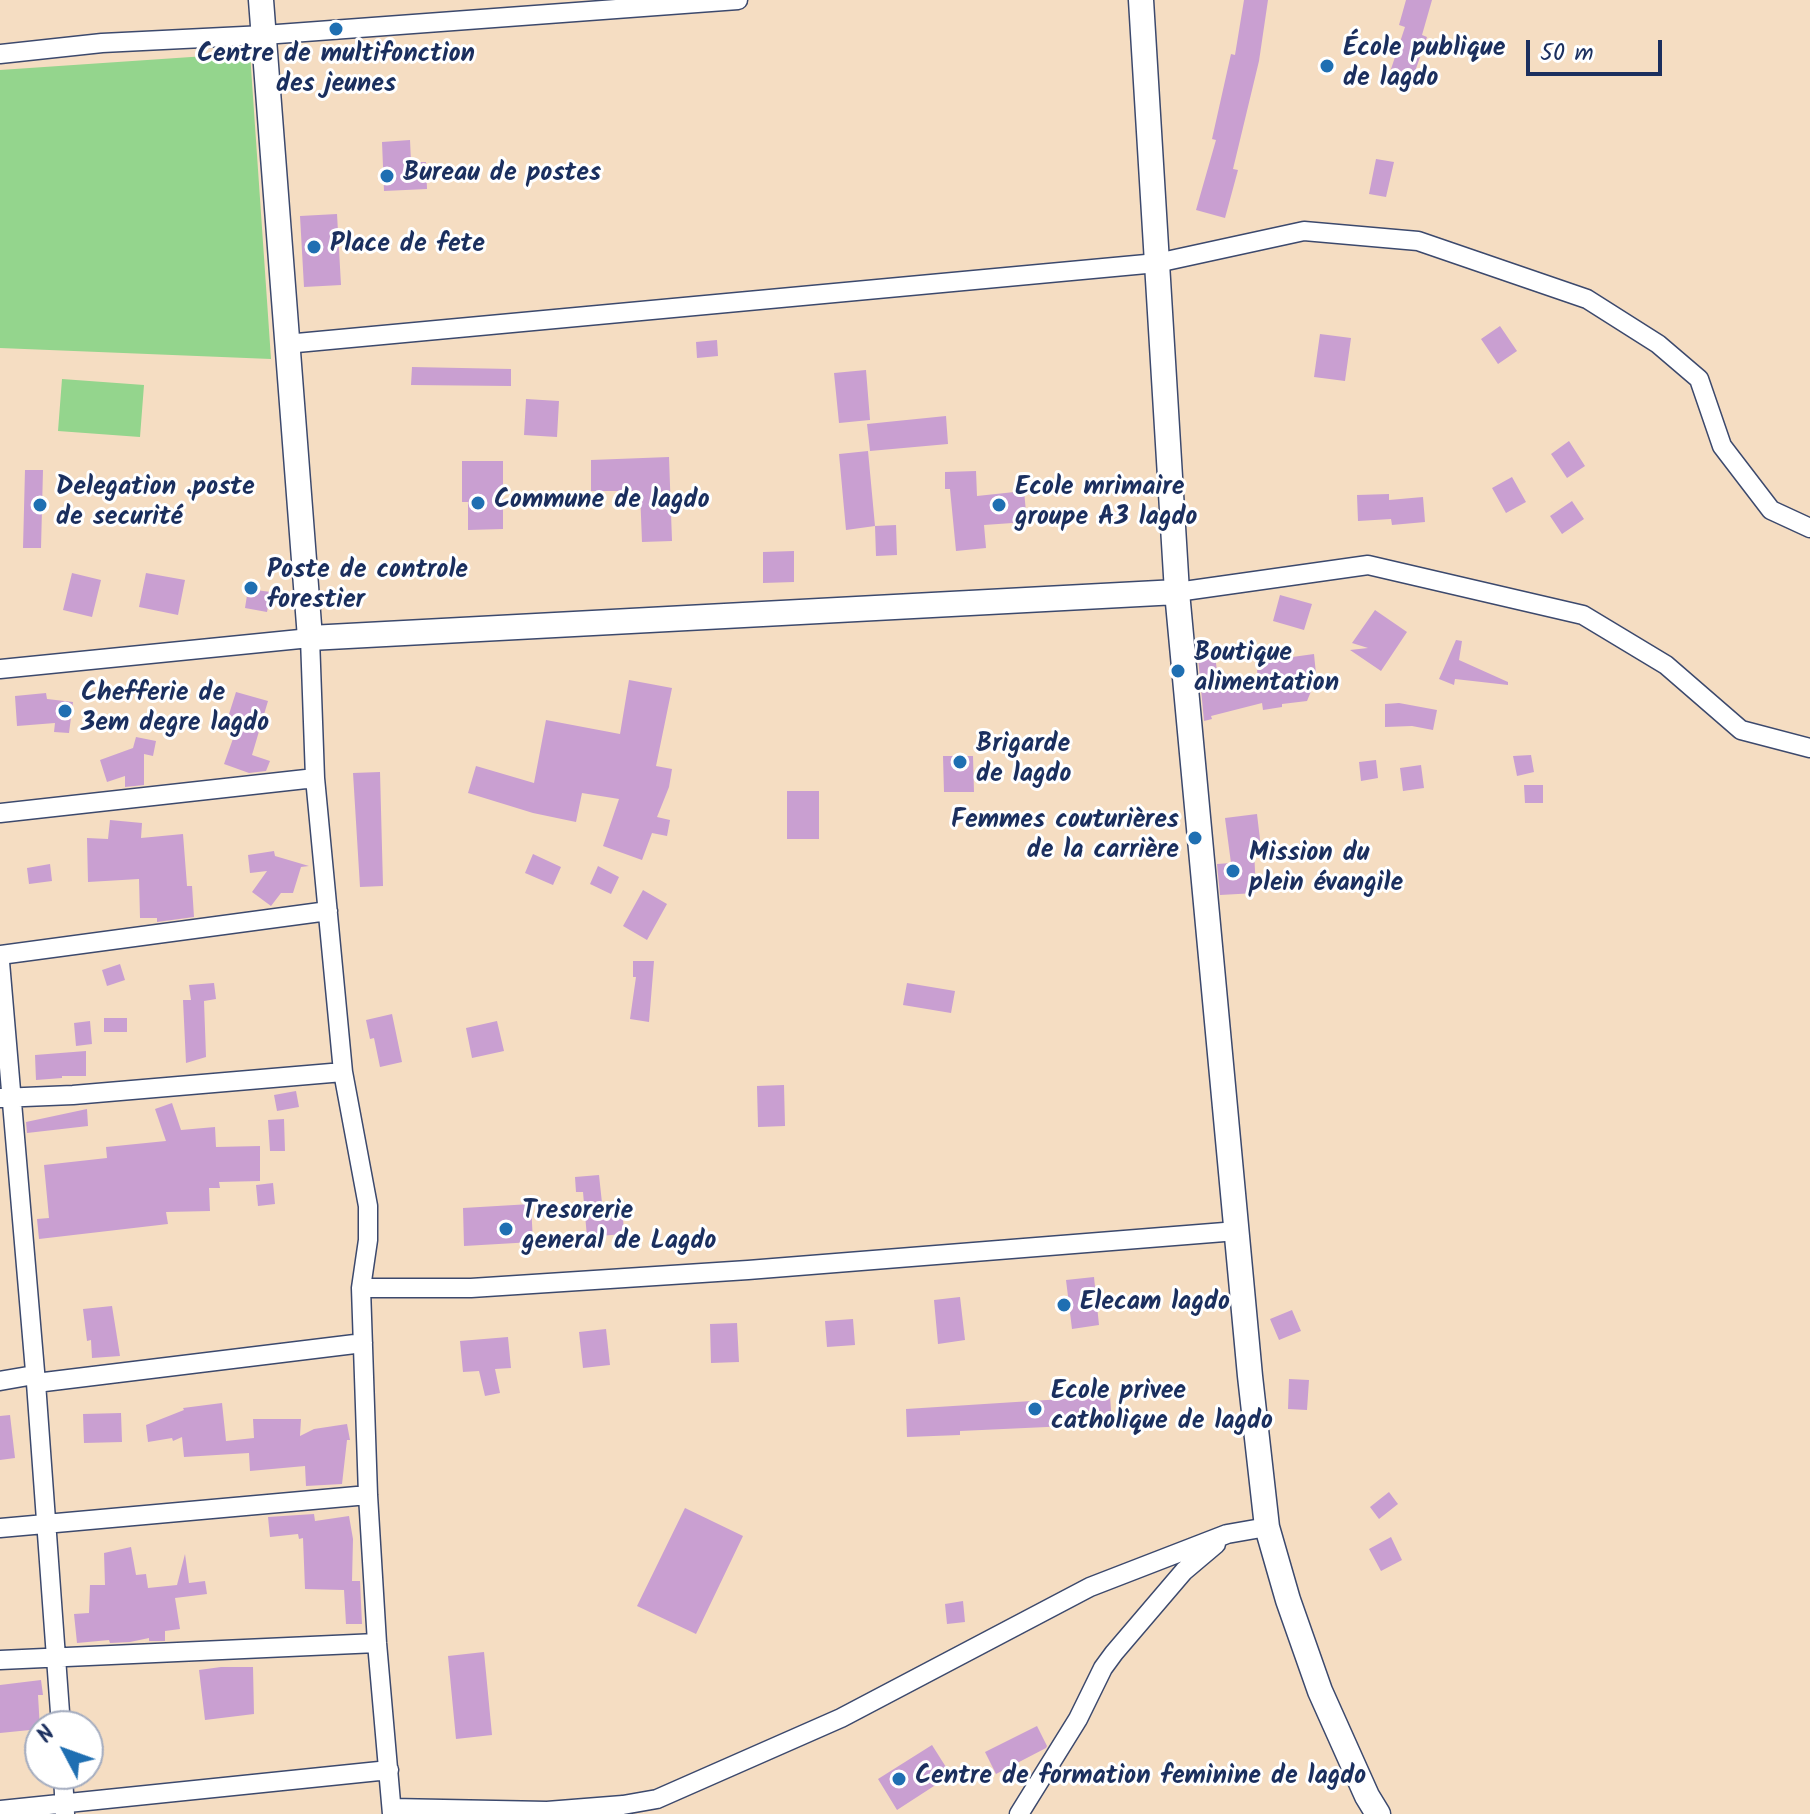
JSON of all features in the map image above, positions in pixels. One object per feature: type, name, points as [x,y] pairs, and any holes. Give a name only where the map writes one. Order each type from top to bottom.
[{"type":"main road","points":[[261,0],[310,638],[1177,592]]},
{"type":"main road","points":[[1141,0],[1177,592],[1250,1376],[1267,1527],[1288,1600],[1320,1691],[1378,1814]]},
{"type":"street","points":[[0,54],[102,43],[264,35],[517,9],[738,0]]},
{"type":"street","points":[[286,344],[1157,263],[1304,231],[1418,241],[1587,299],[1658,344],[1699,379],[1722,446],[1771,510],[1810,528]]},
{"type":"street","points":[[1177,592],[1368,565],[1583,615],[1666,665],[1741,730],[1810,748]]},
{"type":"street","points":[[0,669],[310,638],[315,778],[343,1072],[368,1206],[368,1240],[361,1288],[368,1495],[392,1811],[547,1811],[657,1799],[841,1718],[1090,1587],[1227,1534],[1267,1527]]},
{"type":"street","points":[[0,813],[315,778]]},
{"type":"street","points":[[0,955],[328,911]]},
{"type":"street","points":[[0,962],[6,1097],[35,1379],[60,1710]]},
{"type":"street","points":[[6,1097],[73,1095],[343,1072]]},
{"type":"street","points":[[361,1288],[471,1288],[641,1277],[1237,1231]]},
{"type":"street","points":[[0,1381],[363,1343]]},
{"type":"street","points":[[0,1528],[368,1495]]},
{"type":"street","points":[[1019,1814],[1078,1719],[1103,1668],[1114,1653],[1184,1571],[1227,1534]]},
{"type":"street","points":[[0,1660],[377,1643]]},
{"type":"street","points":[[0,1810],[65,1809],[389,1770]]},
{"type":"green space","points":[[250,53],[271,359],[0,348],[0,70]]},
{"type":"green space","points":[[62,379],[144,385],[140,437],[58,431]]},
{"type":"building","points":[[1244,0],[1268,0],[1259,61],[1233,169],[1238,170],[1225,218],[1196,210],[1216,140],[1212,139],[1231,54],[1235,55]]},
{"type":"building","points":[[1406,0],[1432,0],[1422,35],[1427,37],[1410,86],[1388,78],[1405,27],[1399,25]]},
{"type":"building","points":[[410,140],[411,162],[426,162],[427,189],[384,191],[382,142]]},
{"type":"building","points":[[1376,159],[1394,162],[1386,197],[1369,194]]},
{"type":"building","points":[[337,214],[341,285],[304,287],[300,216]]},
{"type":"building","points":[[1500,326],[1517,351],[1498,364],[1481,339]]},
{"type":"building","points":[[1320,334],[1351,338],[1345,381],[1314,377]]},
{"type":"building","points":[[717,340],[718,356],[697,358],[696,342]]},
{"type":"building","points":[[412,367],[511,369],[511,386],[411,385]]},
{"type":"building","points":[[866,370],[870,420],[839,423],[834,373]]},
{"type":"building","points":[[526,399],[559,401],[557,437],[524,435]]},
{"type":"building","points":[[946,416],[948,444],[870,451],[867,424]]},
{"type":"building","points":[[1569,441],[1585,466],[1567,478],[1551,454]]},
{"type":"building","points":[[868,451],[875,526],[846,530],[839,454]]},
{"type":"building","points":[[669,457],[672,541],[642,542],[640,491],[591,491],[591,460]]},
{"type":"building","points":[[462,461],[503,461],[503,529],[468,530],[468,502],[462,502]]},
{"type":"building","points":[[25,470],[43,470],[41,548],[23,548]]},
{"type":"building","points":[[976,471],[977,496],[1024,491],[1027,522],[984,525],[986,548],[956,551],[950,489],[945,489],[945,472]]},
{"type":"building","points":[[1512,477],[1526,502],[1506,513],[1492,488]]},
{"type":"building","points":[[1389,494],[1389,500],[1423,497],[1425,522],[1392,525],[1391,519],[1358,521],[1357,495]]},
{"type":"building","points":[[1572,501],[1584,519],[1562,534],[1550,516]]},
{"type":"building","points":[[896,525],[897,555],[876,556],[875,526]]},
{"type":"building","points":[[794,551],[794,582],[763,583],[763,552]]},
{"type":"building","points":[[72,573],[101,580],[92,617],[63,610]]},
{"type":"building","points":[[146,573],[185,580],[178,615],[139,607]]},
{"type":"building","points":[[248,589],[271,592],[267,612],[245,608]]},
{"type":"building","points":[[1280,595],[1312,604],[1304,630],[1273,621]]},
{"type":"building","points":[[1375,610],[1407,632],[1381,671],[1350,650],[1368,648],[1352,643]]},
{"type":"building","points":[[1456,640],[1462,641],[1459,660],[1508,682],[1508,685],[1455,679],[1454,685],[1439,679]]},
{"type":"building","points":[[1263,651],[1279,653],[1278,659],[1314,654],[1316,674],[1313,674],[1314,684],[1307,701],[1263,710],[1262,703],[1211,716],[1212,719],[1204,721],[1198,657],[1215,655],[1219,688],[1258,679],[1257,670],[1261,670]]},
{"type":"building","points":[[629,680],[672,688],[656,766],[672,769],[669,787],[657,817],[670,820],[667,836],[652,833],[642,860],[603,846],[619,799],[582,793],[576,822],[533,813],[468,793],[476,766],[534,783],[546,720],[620,734]]},
{"type":"building","points":[[236,692],[268,701],[252,755],[270,761],[266,771],[249,773],[224,764],[235,733],[224,730]]},
{"type":"building","points":[[46,693],[47,699],[73,702],[69,733],[54,732],[55,723],[17,726],[15,696]]},
{"type":"building","points":[[1399,703],[1437,710],[1433,730],[1412,726],[1385,727],[1385,704]]},
{"type":"building","points":[[136,737],[156,741],[153,756],[144,754],[144,785],[125,787],[125,776],[107,782],[100,760],[133,748]]},
{"type":"building","points":[[1531,755],[1534,772],[1517,776],[1513,756]]},
{"type":"building","points":[[943,756],[973,756],[974,792],[944,792]]},
{"type":"building","points":[[1376,760],[1378,778],[1361,781],[1359,762]]},
{"type":"building","points":[[1421,765],[1424,788],[1403,791],[1400,768]]},
{"type":"building","points":[[380,772],[383,886],[360,887],[353,773]]},
{"type":"building","points":[[1524,785],[1543,785],[1543,803],[1525,803]]},
{"type":"building","points":[[787,791],[819,791],[819,839],[787,839]]},
{"type":"building","points":[[1257,814],[1261,848],[1254,849],[1256,893],[1220,895],[1217,864],[1231,863],[1225,818]]},
{"type":"building","points":[[110,820],[142,823],[141,838],[183,834],[187,886],[192,886],[194,917],[157,922],[157,918],[140,918],[139,879],[88,882],[87,838],[108,839]]},
{"type":"building","points":[[274,851],[275,856],[309,866],[301,867],[293,893],[281,893],[271,906],[252,892],[267,871],[250,873],[248,855]]},
{"type":"building","points":[[533,854],[561,867],[553,885],[525,873]]},
{"type":"building","points":[[50,864],[52,881],[29,884],[27,868]]},
{"type":"building","points":[[598,866],[619,877],[611,894],[590,884]]},
{"type":"building","points":[[643,890],[667,904],[647,940],[623,926]]},
{"type":"building","points":[[633,961],[654,961],[649,1022],[630,1019],[636,977],[633,977]]},
{"type":"building","points":[[120,964],[125,980],[107,986],[102,970]]},
{"type":"building","points":[[214,983],[216,999],[204,1001],[206,1057],[186,1063],[183,1000],[191,1000],[189,985]]},
{"type":"building","points":[[907,983],[955,991],[951,1013],[903,1005]]},
{"type":"building","points":[[392,1014],[402,1062],[380,1067],[374,1038],[370,1039],[366,1020]]},
{"type":"building","points":[[104,1018],[127,1018],[127,1032],[104,1032]]},
{"type":"building","points":[[90,1021],[92,1044],[76,1046],[74,1023]]},
{"type":"building","points":[[497,1021],[504,1051],[472,1058],[466,1028]]},
{"type":"building","points":[[86,1051],[86,1076],[36,1080],[35,1055]]},
{"type":"building","points":[[784,1085],[785,1126],[758,1127],[757,1086]]},
{"type":"building","points":[[296,1091],[299,1107],[277,1111],[274,1095]]},
{"type":"building","points":[[172,1103],[181,1130],[215,1127],[216,1147],[260,1146],[260,1181],[219,1182],[220,1188],[209,1188],[210,1211],[166,1212],[168,1224],[39,1239],[37,1219],[49,1218],[44,1165],[107,1158],[106,1147],[166,1141],[155,1109]]},
{"type":"building","points":[[87,1109],[88,1126],[27,1133],[26,1122]]},
{"type":"building","points":[[284,1119],[285,1151],[270,1151],[268,1120]]},
{"type":"building","points":[[599,1175],[602,1203],[622,1201],[624,1234],[587,1237],[583,1192],[576,1192],[575,1177]]},
{"type":"building","points":[[273,1183],[275,1204],[258,1206],[256,1185]]},
{"type":"building","points":[[531,1204],[533,1242],[464,1246],[463,1208]]},
{"type":"building","points":[[1094,1277],[1099,1325],[1072,1329],[1066,1280]]},
{"type":"building","points":[[960,1297],[965,1340],[938,1344],[934,1300]]},
{"type":"building","points":[[112,1306],[120,1356],[92,1358],[83,1309]]},
{"type":"building","points":[[1292,1310],[1301,1331],[1279,1340],[1270,1319]]},
{"type":"building","points":[[853,1319],[855,1345],[827,1347],[825,1321]]},
{"type":"building","points":[[737,1323],[739,1362],[711,1363],[710,1324]]},
{"type":"building","points":[[606,1329],[610,1365],[583,1368],[579,1332]]},
{"type":"building","points":[[508,1337],[511,1368],[495,1369],[500,1393],[485,1396],[479,1371],[463,1372],[460,1341]]},
{"type":"building","points":[[1289,1379],[1309,1380],[1307,1410],[1288,1409]]},
{"type":"building","points":[[1110,1396],[1112,1424],[960,1431],[960,1435],[907,1437],[906,1409]]},
{"type":"building","points":[[222,1403],[226,1441],[254,1438],[253,1419],[301,1419],[300,1436],[314,1429],[347,1424],[350,1440],[347,1440],[342,1484],[306,1486],[305,1466],[250,1471],[249,1453],[184,1457],[182,1437],[173,1441],[172,1438],[148,1442],[146,1425],[183,1408]]},
{"type":"building","points":[[121,1413],[122,1442],[84,1443],[83,1414]]},
{"type":"building","points":[[10,1415],[15,1458],[0,1460],[0,1416]]},
{"type":"building","points":[[1389,1492],[1398,1504],[1379,1519],[1370,1507]]},
{"type":"building","points":[[685,1508],[743,1536],[696,1634],[637,1606]]},
{"type":"building","points":[[314,1514],[315,1521],[349,1516],[353,1539],[352,1581],[360,1581],[362,1624],[346,1624],[344,1590],[305,1589],[303,1538],[299,1539],[298,1534],[270,1537],[268,1517]]},
{"type":"building","points":[[1391,1537],[1402,1560],[1381,1571],[1369,1549]]},
{"type":"building","points":[[131,1547],[136,1575],[146,1574],[148,1588],[177,1585],[185,1554],[189,1583],[205,1581],[207,1594],[175,1598],[180,1629],[165,1631],[165,1641],[149,1641],[149,1638],[130,1642],[77,1643],[74,1614],[89,1613],[90,1585],[105,1585],[104,1553]]},
{"type":"building","points":[[963,1601],[965,1622],[947,1624],[945,1604]]},
{"type":"building","points":[[484,1652],[492,1735],[456,1739],[448,1656]]},
{"type":"building","points":[[253,1667],[254,1714],[205,1720],[199,1670]]},
{"type":"building","points":[[41,1680],[43,1695],[38,1695],[39,1710],[24,1710],[24,1731],[0,1733],[0,1685]]},
{"type":"building","points":[[1037,1726],[1046,1748],[996,1774],[985,1752]]},
{"type":"building","points":[[932,1745],[951,1775],[897,1810],[878,1779]]},
{"type":"place","name":"Centre de multifonction des jeunes","points":[[336,29]]},
{"type":"place","name":"École publique de lagdo","points":[[1327,66]]},
{"type":"place","name":"Bureau de postes","points":[[387,176]]},
{"type":"place","name":"Place de fete","points":[[314,247]]},
{"type":"place","name":"Commune de lagdo","points":[[478,503]]},
{"type":"place","name":"Delegation .poste de securité","points":[[40,505]]},
{"type":"place","name":"Ecole mrimaire groupe A3 lagdo","points":[[999,505]]},
{"type":"place","name":"Poste de controle forestier","points":[[251,588]]},
{"type":"place","name":"Boutique alimentation","points":[[1178,671]]},
{"type":"place","name":"Chefferie de 3em degre lagdo","points":[[65,711]]},
{"type":"place","name":"Brigarde de lagdo","points":[[960,762]]},
{"type":"place","name":"Femmes couturières de la carrière","points":[[1195,838]]},
{"type":"place","name":"Mission du plein évangile","points":[[1233,871]]},
{"type":"place","name":"Tresorerie general de Lagdo","points":[[506,1229]]},
{"type":"place","name":"Elecam lagdo","points":[[1064,1305]]},
{"type":"place","name":"Ecole privee catholique de lagdo","points":[[1035,1409]]},
{"type":"place","name":"Centre de formation feminine de lagdo","points":[[899,1779]]}]
